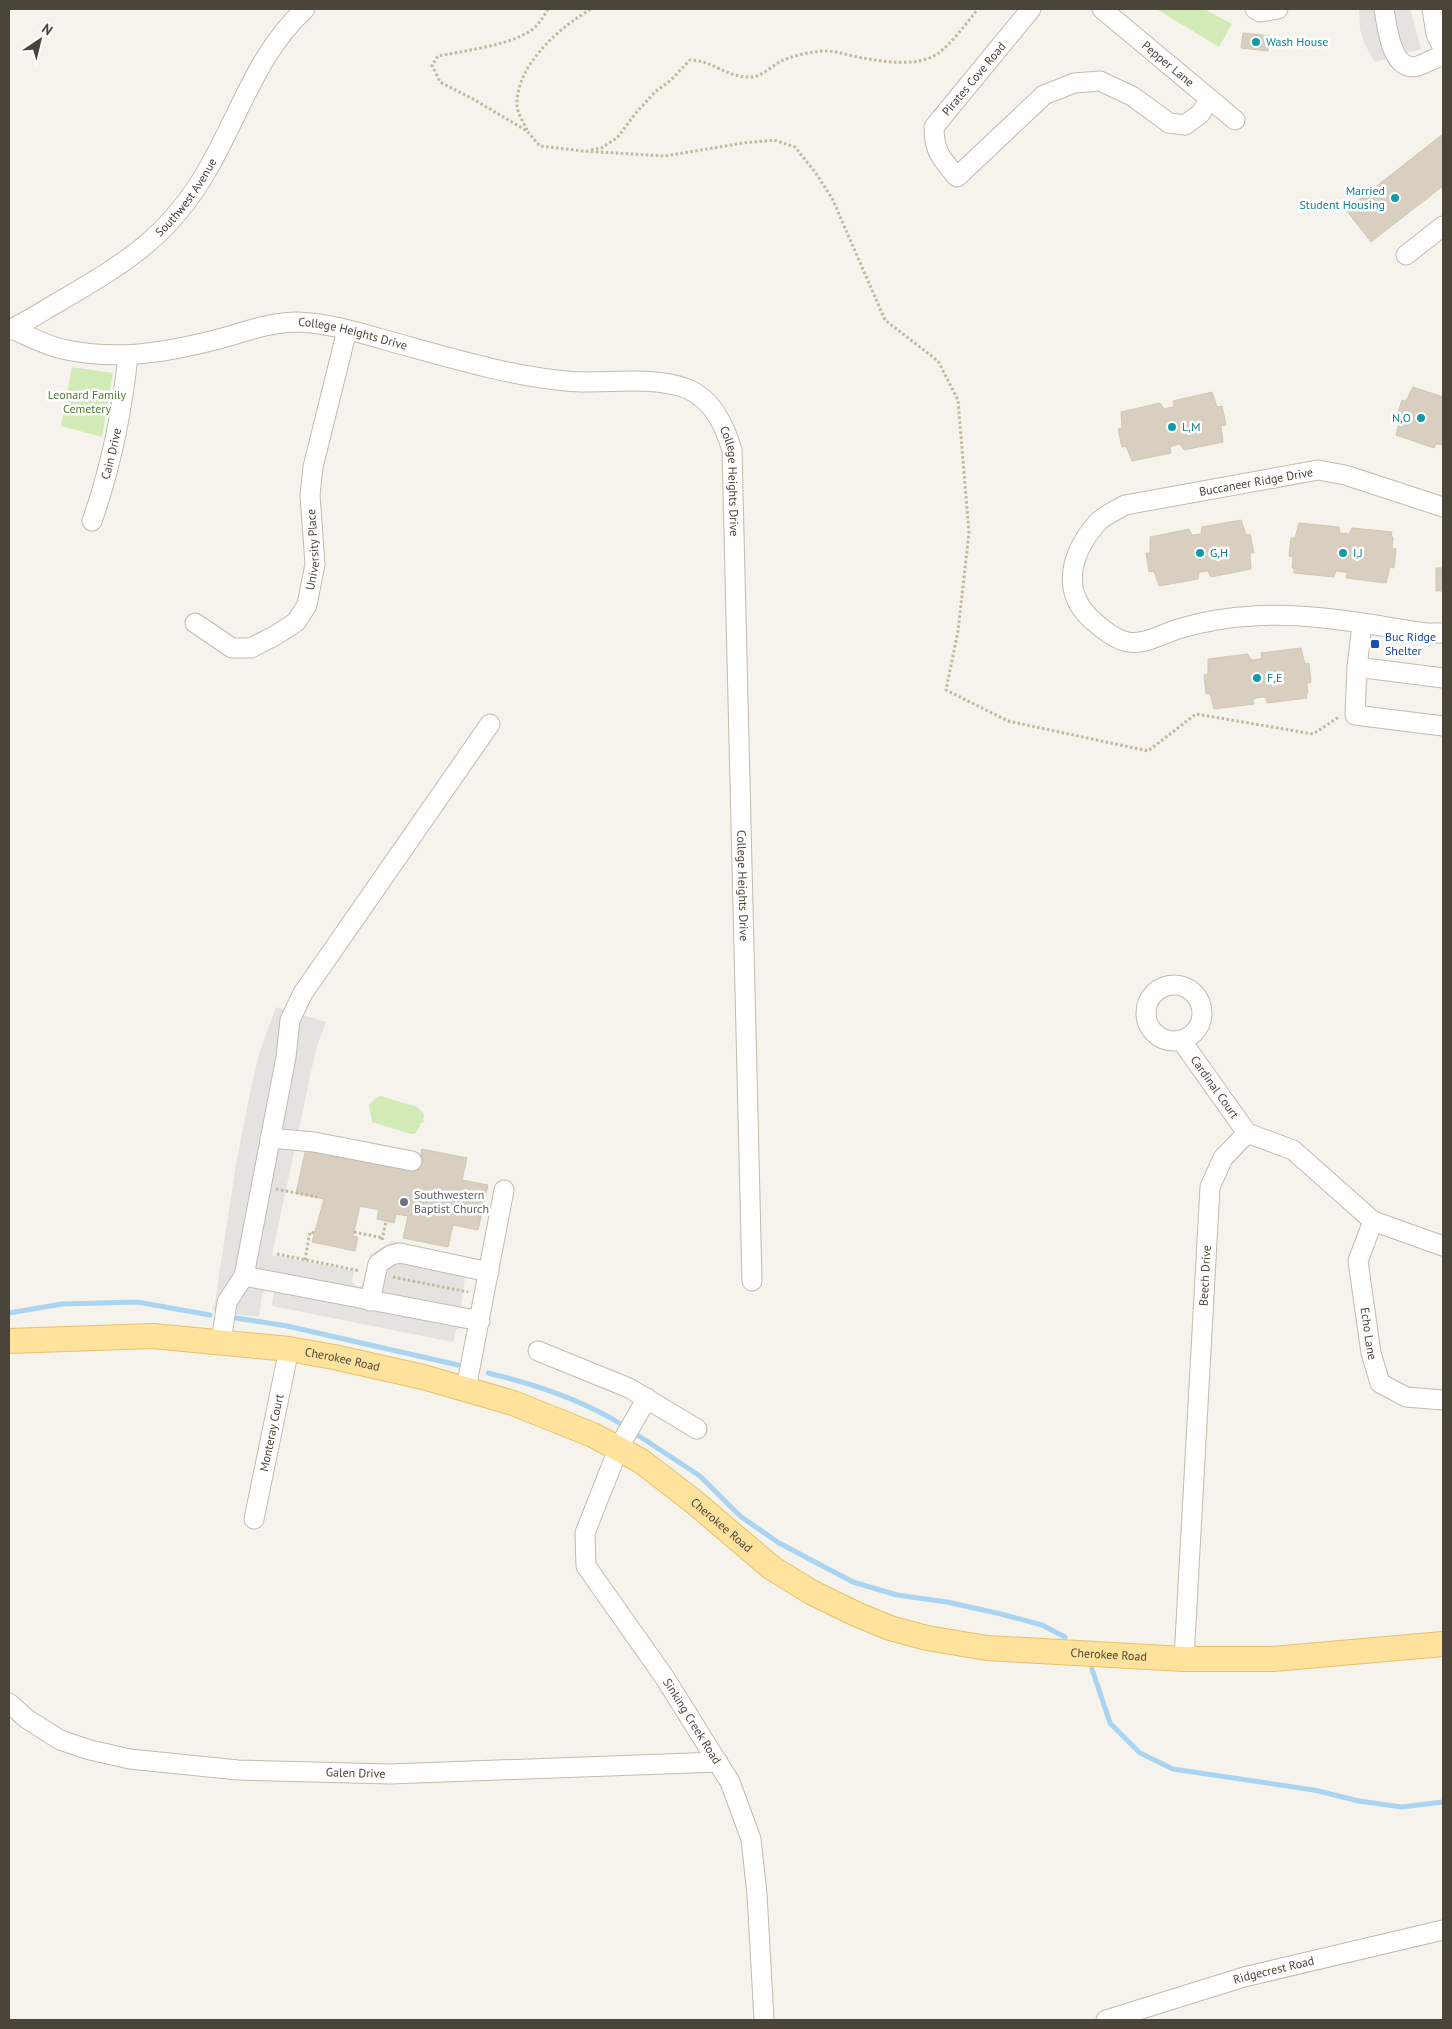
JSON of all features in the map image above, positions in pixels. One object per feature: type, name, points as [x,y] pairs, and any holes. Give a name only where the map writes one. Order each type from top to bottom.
[{"type":"main road","name":"Cherokee Road","points":[[9,1341],[153,1336],[289,1349],[387,1368],[466,1389],[541,1413],[619,1447],[666,1479],[772,1568],[811,1592],[890,1628],[927,1638],[987,1648],[1184,1660],[1273,1659],[1443,1644]]},
{"type":"street","name":"Southwest Avenue","points":[[10,329],[97,279],[142,250],[176,216],[209,167],[261,65],[278,38],[305,9]]},
{"type":"street","name":"Pirates Cove Road","points":[[1031,9],[934,126],[934,141],[938,154],[958,177],[1044,96],[1074,83],[1100,81],[1132,96],[1170,123],[1185,126],[1200,114],[1210,99]]},
{"type":"street","name":"Pepper Lane","points":[[1102,9],[1235,120]]},
{"type":"street","points":[[1255,9],[1260,12],[1278,9]]},
{"type":"street","points":[[1384,9],[1390,40],[1398,60],[1406,66],[1416,66],[1443,55]]},
{"type":"street","points":[[1432,9],[1436,34],[1443,48]]},
{"type":"street","points":[[1406,255],[1443,226]]},
{"type":"street","name":"College Heights Drive","points":[[10,329],[61,349],[128,356],[160,353],[274,324],[298,322],[347,330],[497,370],[556,380],[665,382],[698,394],[714,410],[725,427],[732,450],[752,1281]]},
{"type":"street","name":"University Place","points":[[195,623],[232,648],[251,648],[296,622],[307,605],[315,564],[310,495],[313,467],[347,330]]},
{"type":"street","name":"Cain Drive","points":[[92,521],[104,486],[119,422],[128,356]]},
{"type":"street","name":"Buccaneer Ridge Drive","points":[[1362,624],[1317,618],[1253,616],[1178,629],[1140,643],[1126,642],[1098,625],[1082,611],[1074,595],[1071,580],[1076,557],[1098,522],[1125,505],[1318,470],[1345,474],[1443,506]]},
{"type":"street","points":[[1443,633],[1362,624],[1357,667],[1348,715],[1443,726]]},
{"type":"street","points":[[1357,667],[1443,678]]},
{"type":"street","points":[[221,1342],[227,1302],[244,1276],[286,1057],[290,1020],[303,993],[490,724]]},
{"type":"street","name":"Cardinal Court","points":[[1181,1040],[1246,1134]]},
{"type":"street","points":[[1246,1134],[1293,1150],[1374,1221],[1443,1246]]},
{"type":"street","name":"Beech Drive","points":[[1184,1660],[1210,1187],[1223,1158],[1246,1134]]},
{"type":"street","points":[[270,1138],[314,1142],[412,1161]]},
{"type":"street","points":[[466,1389],[504,1190]]},
{"type":"street","name":"Echo Lane","points":[[1374,1221],[1358,1261],[1371,1353],[1380,1383],[1406,1397],[1443,1400]]},
{"type":"street","points":[[370,1301],[378,1264],[391,1255],[400,1253],[489,1272]]},
{"type":"street","points":[[244,1276],[480,1321]]},
{"type":"street","name":"Monteray Court","points":[[254,1519],[289,1349]]},
{"type":"street","points":[[538,1351],[647,1398],[697,1429]]},
{"type":"street","name":"Sinking Creek Road","points":[[647,1398],[619,1447],[584,1534],[586,1566],[665,1678],[730,1782],[751,1839],[757,1894],[764,2020]]},
{"type":"street","name":"Galen Drive","points":[[9,1703],[27,1720],[60,1740],[90,1750],[130,1759],[228,1769],[390,1774],[718,1762]]},
{"type":"street","name":"Ridgecrest Road","points":[[1106,2020],[1244,1977],[1443,1930]]},
{"type":"path","points":[[528,131],[473,98],[440,82],[432,66],[438,56],[493,44],[526,34],[540,23],[548,9]]},
{"type":"path","points":[[591,9],[556,33],[544,45],[538,52],[518,93],[517,107],[528,131],[540,146],[584,152],[665,156],[742,143],[774,140],[795,147],[815,172],[832,198],[885,320],[938,361],[958,400],[969,533],[958,631],[946,690],[1008,721],[1148,750],[1196,714],[1313,734],[1348,715]]},
{"type":"path","points":[[584,152],[601,148],[617,138],[634,114],[655,92],[672,80],[690,60],[711,64],[738,77],[750,78],[762,74],[783,61],[822,51],[834,51],[863,58],[920,62],[939,53],[978,9]]},
{"type":"path","points":[[261,1186],[317,1197]]},
{"type":"path","points":[[381,1245],[386,1221]]},
{"type":"path","points":[[305,1260],[310,1232],[314,1233]]},
{"type":"path","points":[[277,1254],[485,1296]]},
{"type":"green space","points":[[1159,9],[1204,9],[1232,24],[1219,47]]},
{"type":"green space","name":"Leonard Family Cemetery","points":[[72,367],[113,373],[102,437],[61,426]]},
{"type":"green space","points":[[381,1096],[417,1107],[424,1114],[423,1120],[425,1122],[421,1123],[416,1133],[411,1134],[372,1122],[369,1105],[377,1097]]},
{"type":"shaded area","points":[[1359,9],[1410,9],[1421,49],[1375,62],[1364,43],[1360,29]]},
{"type":"shaded area","points":[[276,1007],[326,1022],[316,1049],[272,1255],[354,1271],[352,1281],[356,1286],[360,1287],[365,1282],[370,1255],[392,1241],[479,1259],[475,1279],[467,1276],[465,1278],[461,1305],[466,1309],[470,1307],[466,1329],[460,1328],[456,1330],[453,1342],[272,1306],[274,1292],[267,1288],[262,1295],[259,1317],[212,1311],[215,1302],[236,1164],[250,1093],[259,1054]]},
{"type":"building","name":"Wash House","points":[[1243,33],[1270,36],[1268,51],[1241,48]]},
{"type":"building","name":"Married Student Housing","points":[[1443,134],[1443,186],[1371,242],[1346,210]]},
{"type":"building","name":"N,O","points":[[1413,387],[1443,397],[1443,445],[1436,444],[1434,448],[1396,435],[1400,419],[1396,418],[1402,400],[1406,401]]},
{"type":"building","name":"L,M","points":[[1212,392],[1217,407],[1222,406],[1226,425],[1221,426],[1223,442],[1184,450],[1180,444],[1170,448],[1171,453],[1132,461],[1126,446],[1122,447],[1118,429],[1122,428],[1121,412],[1160,403],[1164,409],[1172,407],[1174,405],[1173,401]]},
{"type":"building","name":"G,H","points":[[1241,520],[1246,535],[1250,534],[1254,553],[1250,553],[1251,569],[1211,577],[1208,571],[1199,572],[1198,579],[1159,586],[1154,571],[1149,572],[1146,553],[1150,553],[1150,537],[1189,529],[1192,535],[1201,534],[1202,527]]},
{"type":"building","name":"I,J","points":[[1299,523],[1339,527],[1340,533],[1349,534],[1352,528],[1392,532],[1392,548],[1396,549],[1394,568],[1390,567],[1386,583],[1346,578],[1347,574],[1345,572],[1336,571],[1334,577],[1294,573],[1294,568],[1292,568],[1293,557],[1289,556],[1291,538],[1295,538]]},
{"type":"building","points":[[1436,568],[1443,568],[1443,591],[1436,591]]},
{"type":"building","name":"F,E","points":[[1301,648],[1305,664],[1309,663],[1311,682],[1307,683],[1307,698],[1267,703],[1264,697],[1255,698],[1253,700],[1254,704],[1214,709],[1210,693],[1206,694],[1204,675],[1208,674],[1208,659],[1248,654],[1251,660],[1260,659],[1262,657],[1261,653]]},
{"type":"building","name":"Southwestern Baptist Church","points":[[306,1148],[417,1172],[422,1149],[467,1158],[462,1180],[488,1185],[478,1230],[453,1225],[448,1247],[403,1238],[408,1216],[396,1214],[394,1223],[377,1219],[379,1210],[360,1206],[353,1236],[358,1237],[355,1251],[312,1242],[324,1199],[296,1193]]},
{"type":"waterway","points":[[9,1313],[62,1304],[137,1302],[210,1315]]},
{"type":"waterway","points":[[236,1318],[287,1326],[458,1365]]},
{"type":"waterway","points":[[488,1373],[559,1394],[610,1417],[626,1427]]},
{"type":"waterway","points":[[633,1432],[700,1476],[740,1516],[779,1543],[853,1582],[897,1595],[947,1602],[1001,1614],[1042,1625],[1065,1637]]},
{"type":"waterway","points":[[1092,1669],[1110,1723],[1140,1753],[1173,1769],[1314,1790],[1359,1801],[1402,1807],[1443,1802]]},
{"type":"place","name":"Wash House","points":[[1256,42]]},
{"type":"place","name":"Married Student Housing","points":[[1395,198]]},
{"type":"place","name":"N,O","points":[[1421,418]]},
{"type":"place","name":"L,M","points":[[1172,427]]},
{"type":"place","name":"G,H","points":[[1200,553]]},
{"type":"place","name":"I,J","points":[[1343,553]]},
{"type":"place","name":"Buc Ridge Shelter","points":[[1375,644]]},
{"type":"place","name":"F,E","points":[[1257,678]]},
{"type":"place","name":"Southwestern Baptist Church","points":[[404,1202]]}]
